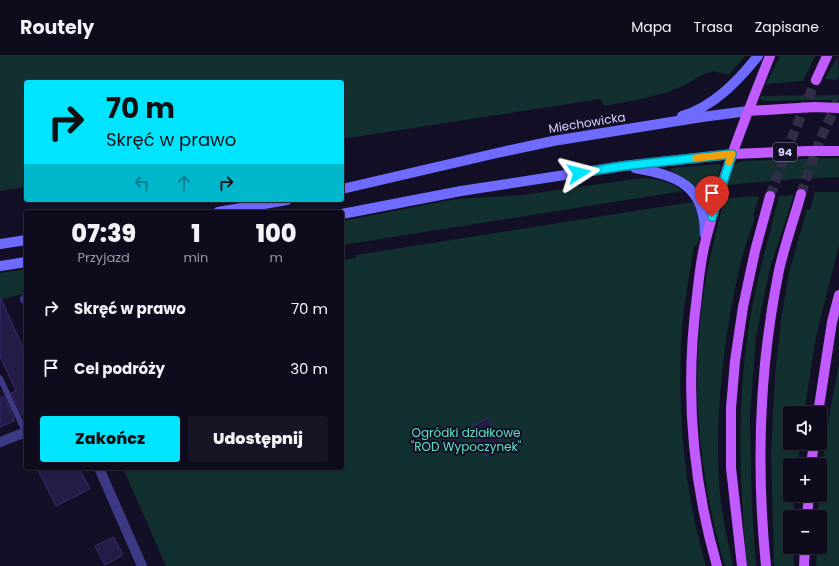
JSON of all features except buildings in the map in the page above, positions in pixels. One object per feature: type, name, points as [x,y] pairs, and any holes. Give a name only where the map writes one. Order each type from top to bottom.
[{"type":"main road","points":[[638,128],[688,114],[703,106],[729,88],[758,56]]},
{"type":"main road","points":[[717,566],[705,516],[698,477],[693,434],[691,397],[693,320],[706,240],[718,193],[770,56]]},
{"type":"main road","points":[[816,80],[827,56]]},
{"type":"main road","name":"Miechowicka","points":[[344,189],[553,141],[748,111],[814,107],[839,108]]},
{"type":"main road","name":"94","points":[[344,214],[461,191],[623,166],[732,154],[839,151]]},
{"type":"main road","points":[[623,166],[668,175],[675,178],[690,189],[700,203],[703,211],[706,240]]},
{"type":"main road","points":[[766,566],[761,508],[760,457],[763,379],[767,340],[780,269],[801,194]]},
{"type":"main road","points":[[742,566],[731,468],[732,408],[735,361],[743,306],[755,251],[770,196]]},
{"type":"main road","points":[[230,210],[276,202]]},
{"type":"main road","points":[[0,244],[24,240]]},
{"type":"main road","points":[[0,266],[24,262]]},
{"type":"main road","points":[[819,406],[832,322],[839,295]]},
{"type":"main road","points":[[804,566],[805,554]]},
{"type":"street","points":[[0,442],[24,432]]},
{"type":"street","points":[[100,470],[142,566]]},
{"type":"lane","points":[[0,378],[2,388],[24,430]]},
{"type":"green space","points":[[0,56],[745,56],[729,75],[713,71],[668,92],[642,99],[604,106],[601,99],[344,139],[344,80],[24,80],[24,187],[0,191]]},
{"type":"green space","points":[[780,56],[815,56],[803,81],[766,84]]},
{"type":"green space","points":[[838,56],[839,76],[837,80],[825,79]]},
{"type":"green space","points":[[839,95],[839,100],[762,101],[760,98],[761,96]]},
{"type":"green space","points":[[839,158],[839,177],[727,185],[734,165],[741,161]]},
{"type":"green space","points":[[720,164],[721,166],[715,186],[696,189],[685,178],[671,171],[672,168]]},
{"type":"green space","points":[[643,178],[654,179],[674,185],[683,191],[344,245],[344,221],[456,199],[521,195]]},
{"type":"green space","points":[[815,192],[839,192],[839,245],[816,337],[805,406],[783,406],[783,450],[799,450],[799,458],[783,458],[783,502],[794,502],[794,510],[783,510],[783,554],[793,554],[794,566],[774,566],[771,452],[775,375],[781,320],[789,273],[807,209],[810,209]]},
{"type":"green space","points":[[794,195],[770,268],[756,336],[750,418],[752,507],[756,566],[747,566],[742,502],[740,437],[743,372],[747,340],[758,280],[779,196]]},
{"type":"green space","points":[[754,196],[759,197],[753,216],[755,217],[734,292],[722,374],[718,429],[719,482],[726,535],[733,566],[725,566],[715,531],[702,458],[697,383],[698,346],[701,309],[707,273],[724,199]]},
{"type":"green space","name":"Ogródki działkowe \"ROD Wypoczynek\"","points":[[692,202],[699,218],[700,236],[696,246],[694,245],[683,322],[680,375],[682,430],[688,485],[706,566],[166,566],[124,470],[344,470],[344,260],[356,258],[356,255]]},
{"type":"green space","points":[[24,269],[24,294],[0,300],[0,273]]},
{"type":"green space","points":[[839,364],[839,566],[816,566],[817,554],[827,554],[827,510],[818,510],[819,502],[827,502],[827,458],[823,458],[824,450],[827,450],[828,421]]},
{"type":"tunnel","points":[[770,196],[816,80]]},
{"type":"tunnel","points":[[801,194],[819,142],[839,99]]},
{"type":"slow traffic","points":[[696,158],[732,154],[729,162]]},
{"type":"route","points":[[579,173],[623,166],[732,154],[718,193],[712,217]]}]
